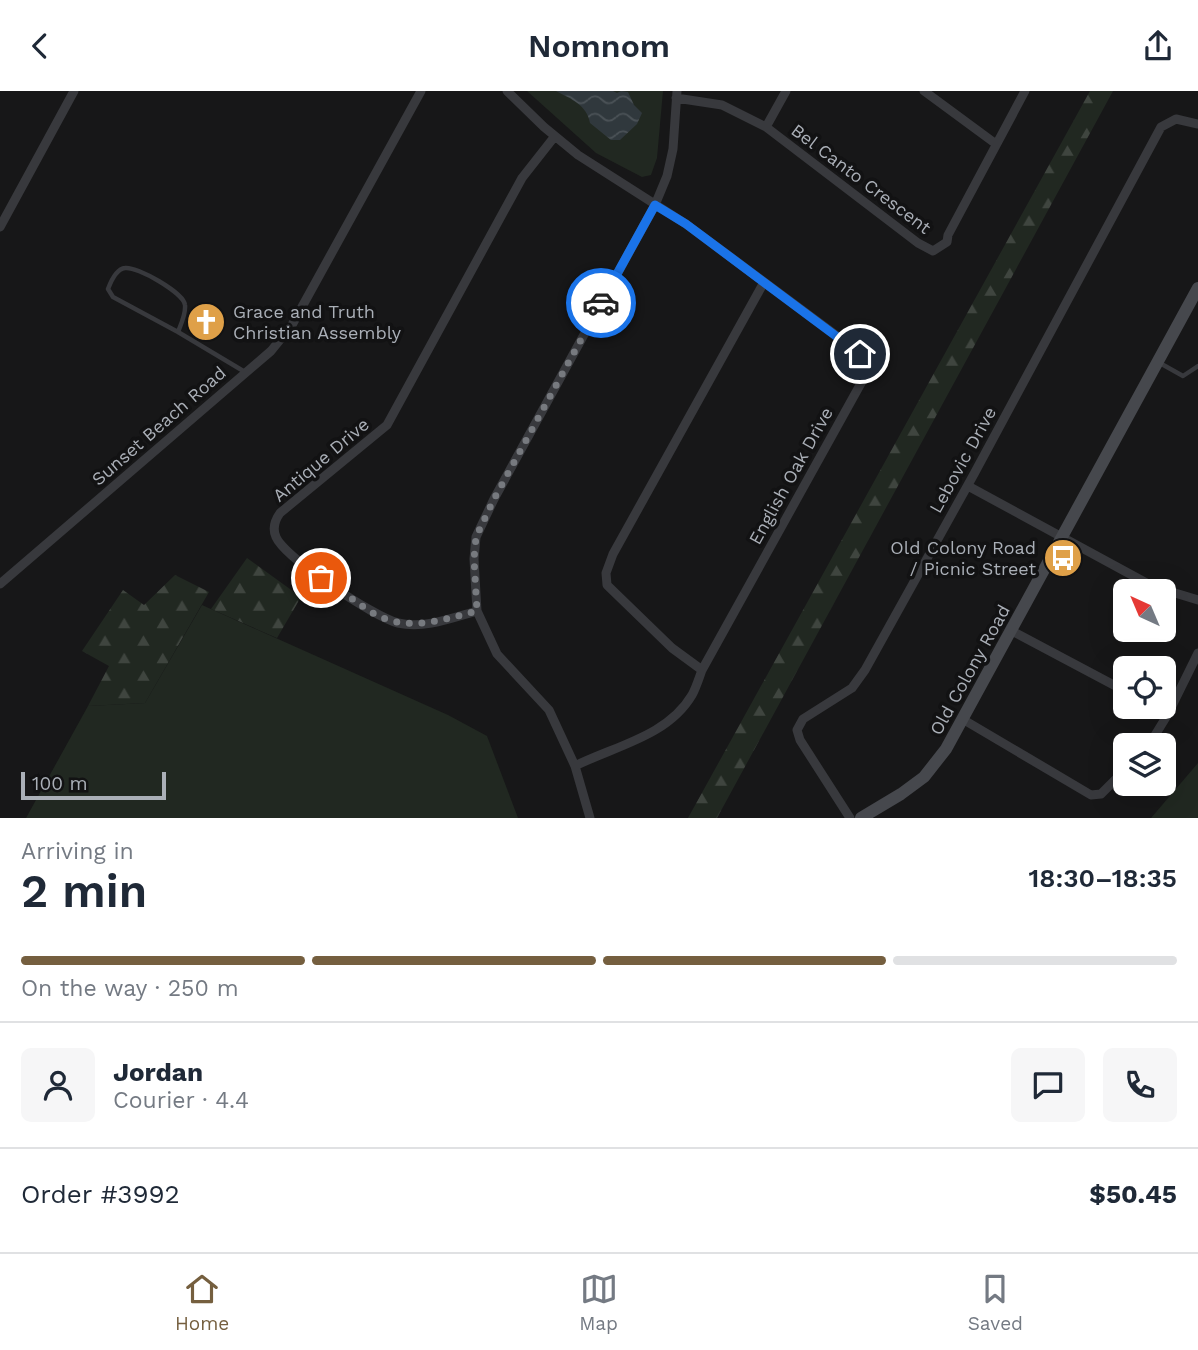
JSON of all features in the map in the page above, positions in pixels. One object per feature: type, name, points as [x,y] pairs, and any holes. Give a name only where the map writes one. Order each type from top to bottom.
[{"type":"street","points":[[0,227],[74,91]]},
{"type":"street","name":"Sunset Beach Road","points":[[0,584],[271,351],[292,325],[421,91]]},
{"type":"street","name":"English Oak Drive","points":[[507,91],[555,137],[597,169],[686,224],[860,354],[867,365],[865,376],[702,670],[692,695],[676,716],[656,731],[575,766]]},
{"type":"street","points":[[766,127],[786,91]]},
{"type":"street","points":[[924,91],[996,144]]},
{"type":"street","name":"Bel Canto Crescent","points":[[677,94],[722,106],[766,127],[918,243],[933,251],[947,242],[948,235],[1026,91]]},
{"type":"street","points":[[590,818],[575,766],[550,710],[497,654],[477,611],[474,559],[476,537],[655,205],[667,176],[673,149],[677,94]]},
{"type":"street","name":"Lebovic Drive","points":[[850,818],[796,730],[803,719],[852,688],[865,670],[968,486],[1161,127],[1176,119],[1198,124]]},
{"type":"street","name":"Antique Drive","points":[[477,611],[418,624],[399,623],[374,614],[321,578],[289,552],[276,540],[274,525],[280,513],[387,425],[522,178],[555,137]]},
{"type":"street","points":[[702,670],[672,648],[607,585],[606,573],[613,555],[763,284]]},
{"type":"street","name":"Old Colony Road","points":[[861,818],[925,777],[946,749],[1198,288]]},
{"type":"street","points":[[968,486],[1152,586],[1198,600]]},
{"type":"street","points":[[1012,631],[1113,685]]},
{"type":"street","points":[[1176,697],[1198,653]]},
{"type":"street","points":[[964,720],[1091,795],[1101,794],[1113,782]]},
{"type":"lane","points":[[178,332],[185,304],[181,295],[133,269],[124,268],[118,271],[108,289],[113,297],[178,332],[245,373]]},
{"type":"lane","points":[[1158,361],[1183,376],[1198,366]]},
{"type":"green space","points":[[527,91],[663,91],[657,158],[651,175],[642,177],[596,153]]},
{"type":"green space","points":[[1090,91],[1113,91],[717,818],[688,818]]},
{"type":"green space","points":[[247,558],[301,597],[277,638],[211,609]]},
{"type":"green space","points":[[175,575],[209,592],[145,703],[88,706],[109,666],[82,651],[123,590],[144,605]]},
{"type":"green space","points":[[202,605],[448,715],[487,736],[518,818],[26,818],[88,706],[145,703]]},
{"type":"green space","points":[[1198,763],[1198,818],[1151,818],[1170,796],[1176,796],[1176,789]]},
{"type":"water","points":[[556,91],[628,92],[634,105],[642,113],[637,124],[620,140],[611,140],[590,123],[582,107]]},
{"type":"way so far","points":[[321,578],[374,614],[399,623],[439,621],[477,611],[474,559],[476,537],[601,303]]},
{"type":"place","name":"Grace and Truth Christian Assembly","points":[[206,322]]},
{"type":"place","name":"Old Colony Road / Picnic Street","points":[[1063,558]]},
{"type":"route","points":[[601,303],[655,205],[686,224],[860,354]]}]
